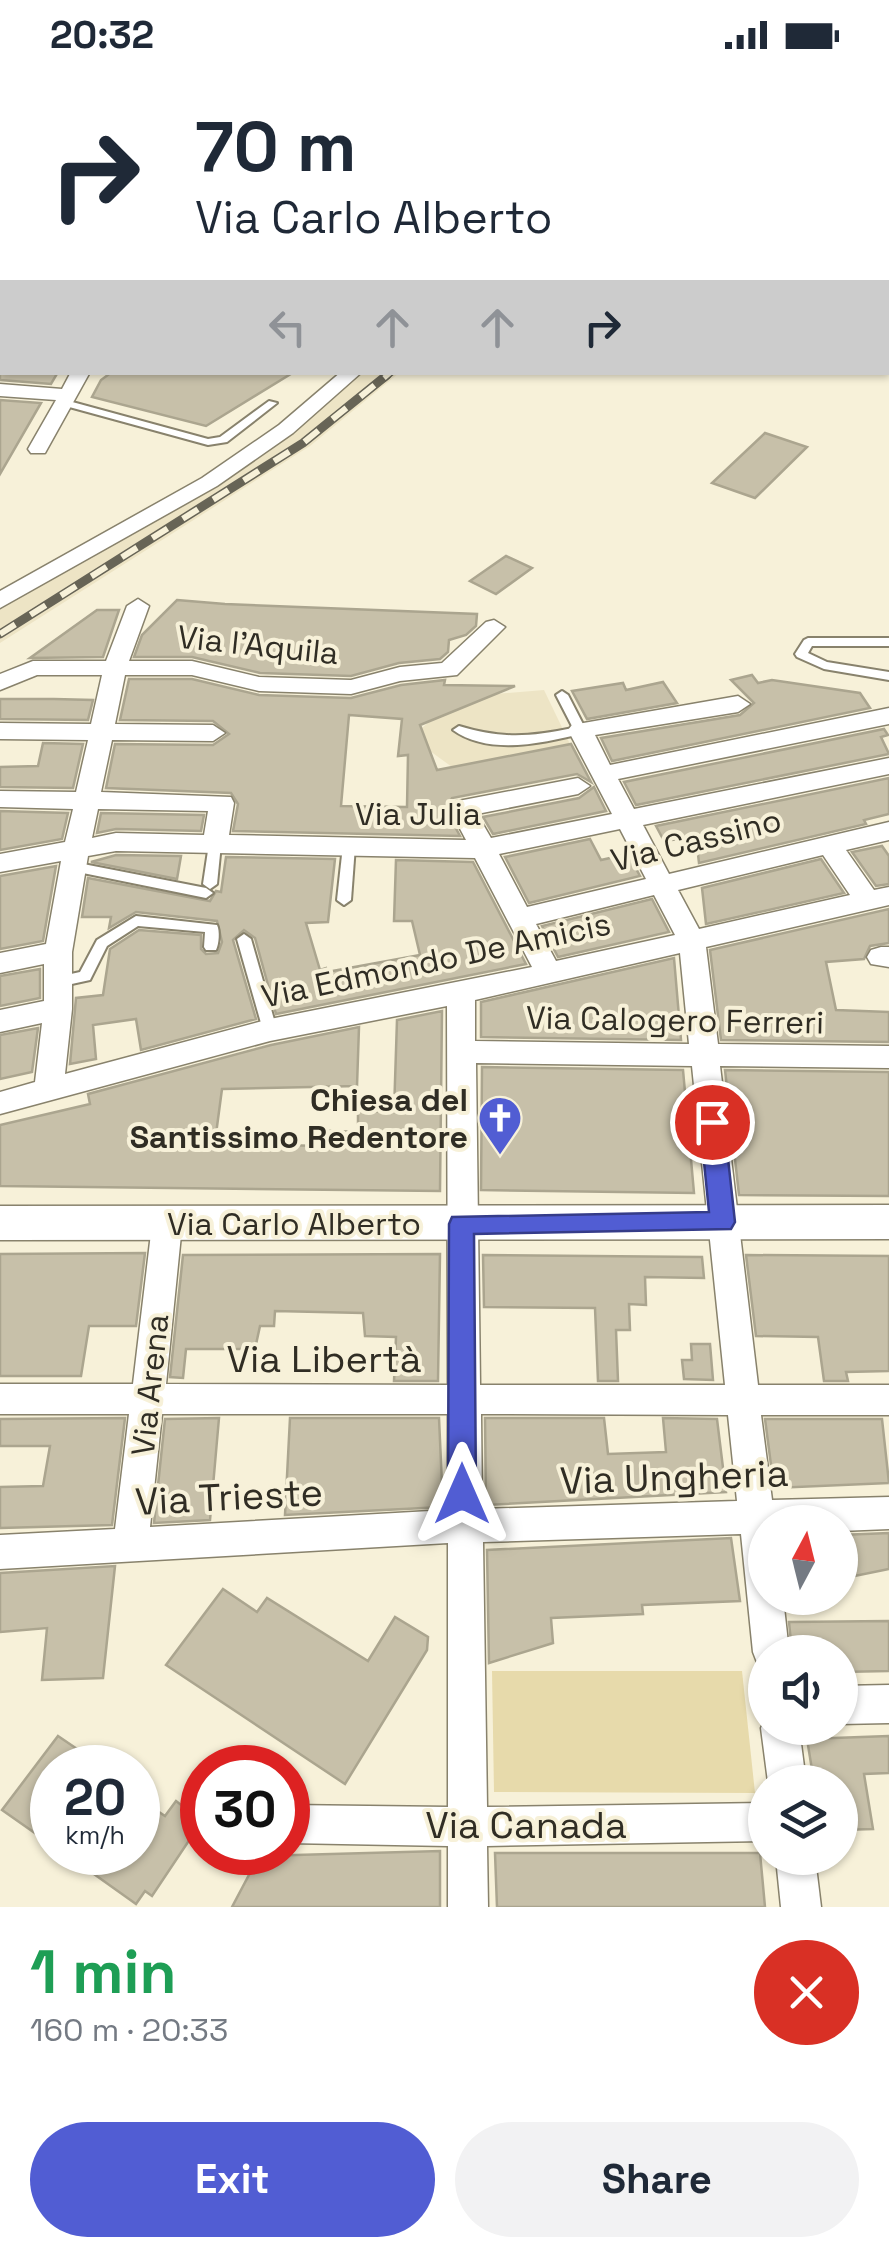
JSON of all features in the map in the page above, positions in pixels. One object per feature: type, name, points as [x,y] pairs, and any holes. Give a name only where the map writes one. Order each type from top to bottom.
[{"type":"main road","name":"Via Carlo Alberto","points":[[0,1223],[889,1222]]},
{"type":"street","points":[[38,448],[79,375]]},
{"type":"street","points":[[0,601],[29,580],[188,495],[332,394],[350,375]]},
{"type":"street","points":[[0,390],[67,399]]},
{"type":"street","points":[[50,1090],[58,952],[75,858],[115,668],[138,606]]},
{"type":"street","name":"Via l'Aquila","points":[[0,682],[33,668],[192,668],[260,684],[351,687],[400,674],[448,670],[494,627]]},
{"type":"street","points":[[755,1505],[692,942],[580,730],[732,696],[762,741]]},
{"type":"street","points":[[604,774],[889,716]]},
{"type":"street","points":[[0,730],[212,732]]},
{"type":"street","name":"Via Julia","points":[[0,863],[75,858],[116,842],[482,849],[889,766]]},
{"type":"street","points":[[548,972],[462,808],[578,786]]},
{"type":"street","points":[[0,799],[222,803],[215,844]]},
{"type":"street","name":"Via Cassino","points":[[519,918],[889,831]]},
{"type":"street","points":[[828,844],[878,898]]},
{"type":"street","name":"Via Edmondo De Amicis","points":[[0,1103],[270,1030],[461,993],[878,898]]},
{"type":"street","points":[[0,964],[58,952]]},
{"type":"street","points":[[461,993],[462,1526],[468,1907]]},
{"type":"street","points":[[0,1020],[58,996]]},
{"type":"street","name":"Via Calogero Ferreri","points":[[461,1052],[889,1058]]},
{"type":"street","name":"Via Arena","points":[[132,1546],[166,1225]]},
{"type":"street","name":"Via Libertà","points":[[0,1399],[889,1400]]},
{"type":"street","name":"Via Ungheria","points":[[858,1513],[889,1512]]},
{"type":"street","name":"Via Ungheria","points":[[462,1526],[748,1517]]},
{"type":"street","name":"Via Trieste","points":[[0,1552],[462,1526]]},
{"type":"street","points":[[858,1705],[889,1704]]},
{"type":"street","name":"Via Canada","points":[[310,1824],[466,1827],[748,1822]]},
{"type":"street","points":[[798,1875],[801,1907]]},
{"type":"lane","points":[[67,399],[208,442],[223,440],[272,404]]},
{"type":"lane","points":[[889,642],[808,642],[801,654],[824,664],[889,676]]},
{"type":"lane","points":[[459,730],[484,741],[504,744],[580,730],[562,694]]},
{"type":"lane","points":[[75,858],[208,889],[215,844]]},
{"type":"lane","points":[[344,900],[349,846]]},
{"type":"lane","points":[[58,996],[85,976],[102,943],[136,921],[212,928],[212,947]]},
{"type":"lane","points":[[244,939],[270,1030]]},
{"type":"shaded area","points":[[358,375],[397,375],[310,446],[0,643],[0,609],[289,432]]},
{"type":"shaded area","points":[[544,690],[570,744],[452,767],[430,751],[422,728],[431,720],[495,694]]},
{"type":"shaded area","points":[[492,1671],[742,1671],[752,1765],[748,1765],[748,1793],[494,1792]]},
{"type":"building","points":[[0,375],[56,375],[51,384],[0,380]]},
{"type":"building","points":[[108,375],[289,375],[206,426],[92,397]]},
{"type":"building","points":[[0,400],[41,403],[0,474]]},
{"type":"building","points":[[765,433],[807,447],[755,498],[712,483]]},
{"type":"building","points":[[506,556],[532,568],[496,594],[470,581]]},
{"type":"building","points":[[177,600],[477,614],[476,626],[466,635],[449,640],[448,652],[440,659],[399,663],[351,676],[260,673],[192,657],[134,657],[142,635]]},
{"type":"building","points":[[97,610],[119,610],[103,657],[30,658]]},
{"type":"building","points":[[752,675],[758,683],[772,680],[860,693],[870,708],[612,761],[601,738],[740,715],[754,703],[731,680]]},
{"type":"building","points":[[129,679],[192,679],[259,695],[351,698],[401,685],[445,680],[444,685],[515,686],[420,725],[437,770],[571,744],[591,782],[577,774],[452,798],[446,810],[460,836],[233,831],[238,804],[231,793],[106,788],[115,744],[213,745],[229,734],[213,721],[120,720]],"holes":[[[349,715],[402,719],[398,756],[408,755],[407,807],[341,806]]]},
{"type":"building","points":[[663,682],[677,703],[587,719],[572,691],[623,683],[626,690]]},
{"type":"building","points":[[0,699],[93,700],[88,720],[0,719]]},
{"type":"building","points":[[884,729],[888,735],[881,737],[889,754],[636,805],[624,782]]},
{"type":"building","points":[[43,743],[83,744],[73,788],[0,787],[0,767],[38,766]]},
{"type":"building","points":[[889,778],[889,814],[864,820],[866,824],[699,863],[696,837],[664,841],[656,826]]},
{"type":"building","points":[[594,787],[606,811],[493,834],[483,817],[579,798]]},
{"type":"building","points":[[0,811],[68,813],[62,839],[0,850]]},
{"type":"building","points":[[101,813],[204,815],[201,831],[116,829],[97,833]]},
{"type":"building","points":[[590,839],[601,860],[628,854],[640,876],[529,903],[505,857]]},
{"type":"building","points":[[882,846],[889,856],[889,884],[876,886],[852,852]]},
{"type":"building","points":[[116,855],[181,856],[177,879],[91,862]]},
{"type":"building","points":[[226,857],[335,859],[328,922],[306,923],[320,970],[326,968],[327,972],[420,955],[412,921],[394,921],[396,860],[473,862],[526,964],[276,1014],[255,938],[244,930],[233,940],[256,1019],[141,1050],[136,1019],[93,1025],[96,1059],[70,1064],[76,998],[103,995],[110,949],[139,930],[201,935],[201,949],[206,954],[218,953],[222,942],[217,921],[136,912],[109,928],[111,917],[82,917],[88,878],[210,901],[216,891],[221,892]]},
{"type":"building","points":[[821,859],[844,893],[706,924],[702,888]]},
{"type":"building","points":[[56,866],[43,941],[0,949],[0,876]]},
{"type":"building","points":[[652,899],[669,932],[558,957],[542,926]]},
{"type":"building","points":[[889,909],[889,943],[870,946],[864,959],[826,962],[836,1010],[889,1012],[889,1042],[721,1040],[710,950]]},
{"type":"building","points":[[674,958],[681,1040],[481,1037],[481,1002]]},
{"type":"building","points":[[40,969],[40,998],[0,1006],[0,976]]},
{"type":"building","points":[[442,1011],[440,1191],[0,1186],[0,1125],[90,1104],[88,1094],[271,1045],[359,1027],[357,1086],[222,1089],[216,1134],[261,1136],[260,1144],[315,1146],[317,1130],[358,1132],[358,1111],[394,1112],[397,1020]]},
{"type":"building","points":[[38,1028],[32,1072],[0,1079],[0,1035]]},
{"type":"building","points":[[482,1067],[683,1070],[694,1193],[481,1190]]},
{"type":"building","points":[[725,1070],[889,1072],[889,1196],[739,1195]]},
{"type":"building","points":[[145,1253],[136,1326],[89,1326],[81,1376],[0,1376],[0,1254]]},
{"type":"building","points":[[440,1254],[438,1381],[394,1381],[396,1337],[365,1336],[363,1313],[275,1311],[274,1326],[260,1326],[255,1349],[186,1349],[183,1378],[170,1377],[183,1255]]},
{"type":"building","points":[[483,1255],[702,1257],[704,1278],[645,1277],[646,1305],[629,1304],[630,1330],[616,1330],[618,1381],[598,1381],[595,1308],[484,1307]]},
{"type":"building","points":[[746,1255],[889,1256],[889,1371],[846,1372],[848,1381],[824,1381],[818,1337],[756,1336]]},
{"type":"building","points":[[691,1344],[710,1344],[713,1380],[684,1379],[682,1360],[692,1360]]},
{"type":"building","points":[[125,1418],[112,1525],[0,1528],[0,1487],[43,1486],[50,1446],[0,1446],[0,1419]]},
{"type":"building","points":[[219,1418],[210,1520],[154,1523],[165,1419]]},
{"type":"building","points":[[290,1418],[439,1418],[443,1507],[285,1515]]},
{"type":"building","points":[[485,1418],[604,1418],[608,1454],[666,1452],[663,1418],[717,1419],[726,1492],[486,1505]]},
{"type":"building","points":[[765,1419],[882,1419],[889,1483],[774,1488]]},
{"type":"building","points":[[889,1533],[889,1569],[858,1575],[858,1534]]},
{"type":"building","points":[[731,1538],[740,1601],[642,1605],[643,1614],[551,1618],[553,1643],[489,1663],[487,1550]]},
{"type":"building","points":[[115,1566],[103,1678],[42,1680],[47,1628],[0,1632],[0,1573]]},
{"type":"building","points":[[223,1589],[257,1612],[267,1598],[368,1661],[395,1617],[428,1637],[427,1650],[345,1784],[310,1761],[310,1745],[286,1745],[166,1665]]},
{"type":"building","points":[[889,1621],[889,1671],[858,1672],[858,1635],[790,1635],[789,1622]]},
{"type":"building","points":[[58,1736],[71,1745],[51,1745]]},
{"type":"building","points":[[889,1736],[889,1773],[864,1774],[873,1829],[858,1829],[858,1765],[811,1765],[808,1745],[858,1745],[858,1737]]},
{"type":"building","points":[[30,1773],[30,1830],[2,1810]]},
{"type":"building","points":[[176,1801],[180,1804],[180,1854],[152,1896],[145,1891],[136,1904],[95,1875],[160,1875],[160,1813],[165,1816]]},
{"type":"building","points":[[440,1851],[440,1907],[232,1907],[249,1875],[310,1875],[310,1855]]},
{"type":"building","points":[[495,1853],[748,1853],[748,1875],[762,1875],[765,1907],[497,1907]]},
{"type":"railway","points":[[0,634],[303,443],[387,375]]},
{"type":"railway","points":[[384,378],[388,375]]},
{"type":"place","name":"Chiesa del Santissimo Redentore","points":[[500,1156]]},
{"type":"route","points":[[462,1494],[461,1224],[722,1222],[712,1122]]}]
